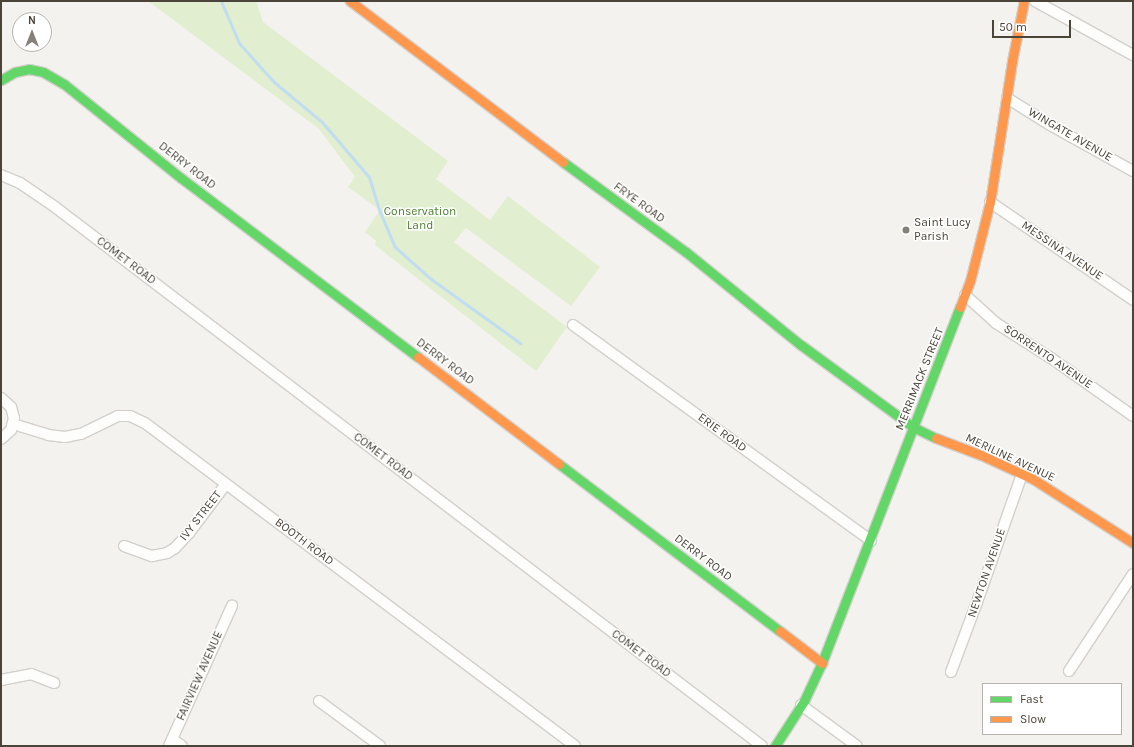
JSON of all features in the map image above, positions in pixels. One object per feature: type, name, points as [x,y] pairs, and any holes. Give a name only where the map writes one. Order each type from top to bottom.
[{"type":"street","name":"FRYE ROAD","points":[[350,1],[521,132],[686,252],[801,345],[913,427]]},
{"type":"street","name":"MERRIMACK STREET","points":[[775,746],[801,705],[822,663],[965,295],[990,202],[1012,61],[1024,1]]},
{"type":"street","points":[[1035,1],[1133,55]]},
{"type":"street","name":"DERRY ROAD","points":[[1,80],[15,72],[29,69],[38,70],[55,78],[181,178],[822,663]]},
{"type":"street","name":"WINGATE AVENUE","points":[[1007,98],[1050,125],[1133,171]]},
{"type":"street","name":"COMET ROAD","points":[[1,175],[20,182],[55,207],[762,746]]},
{"type":"street","name":"MESSINA AVENUE","points":[[990,202],[1133,300]]},
{"type":"street","name":"SORRENTO AVENUE","points":[[965,295],[996,323],[1051,358],[1132,414]]},
{"type":"street","name":"ERIE ROAD","points":[[573,325],[870,541]]},
{"type":"street","points":[[1,398],[11,407],[14,418],[13,424],[7,435],[1,439]]},
{"type":"street","name":"BOOTH ROAD","points":[[13,424],[48,435],[65,437],[81,434],[118,416],[135,418],[156,431],[575,746]]},
{"type":"street","name":"MERILINE AVENUE","points":[[913,427],[942,441],[981,455],[1022,474],[1085,510],[1133,544]]},
{"type":"street","name":"NEWTON AVENUE","points":[[951,672],[978,602],[1022,474]]},
{"type":"street","name":"IVY STREET","points":[[124,546],[152,556],[167,554],[189,533],[226,484]]},
{"type":"street","points":[[1069,671],[1133,574]]},
{"type":"street","name":"FAIRVIEW AVENUE","points":[[171,743],[232,606]]},
{"type":"street","points":[[1,680],[31,674],[54,683]]},
{"type":"street","points":[[320,701],[380,746]]},
{"type":"street","points":[[801,705],[857,746]]},
{"type":"street","points":[[171,743],[182,746]]},
{"type":"green space","name":"Conservation Land","points":[[148,1],[256,1],[263,22],[448,161],[436,179],[490,220],[508,196],[600,267],[571,306],[466,228],[454,242],[567,327],[536,371],[375,245],[376,241],[365,232],[380,210],[348,187],[355,177],[319,129]]},
{"type":"waterway","points":[[221,1],[239,43],[274,82],[322,122],[369,177],[380,212],[395,247],[431,279],[520,343]]},
{"type":"traffic: fast","points":[[1,80],[15,72],[29,69],[43,72],[64,84],[181,178],[418,357]]},
{"type":"traffic: fast","points":[[563,162],[686,252],[801,345],[913,427],[936,438]]},
{"type":"traffic: fast","points":[[775,746],[804,701],[821,665],[960,307]]},
{"type":"traffic: fast","points":[[559,464],[780,631]]},
{"type":"traffic: slow","points":[[350,1],[563,162]]},
{"type":"traffic: slow","points":[[960,307],[970,281],[990,202],[1012,61],[1024,1]]},
{"type":"traffic: slow","points":[[418,357],[559,464]]},
{"type":"traffic: slow","points":[[936,438],[981,455],[1033,479],[1133,543]]},
{"type":"traffic: slow","points":[[780,631],[822,663]]},
{"type":"place","name":"Saint Lucy Parish","points":[[906,230]]}]
